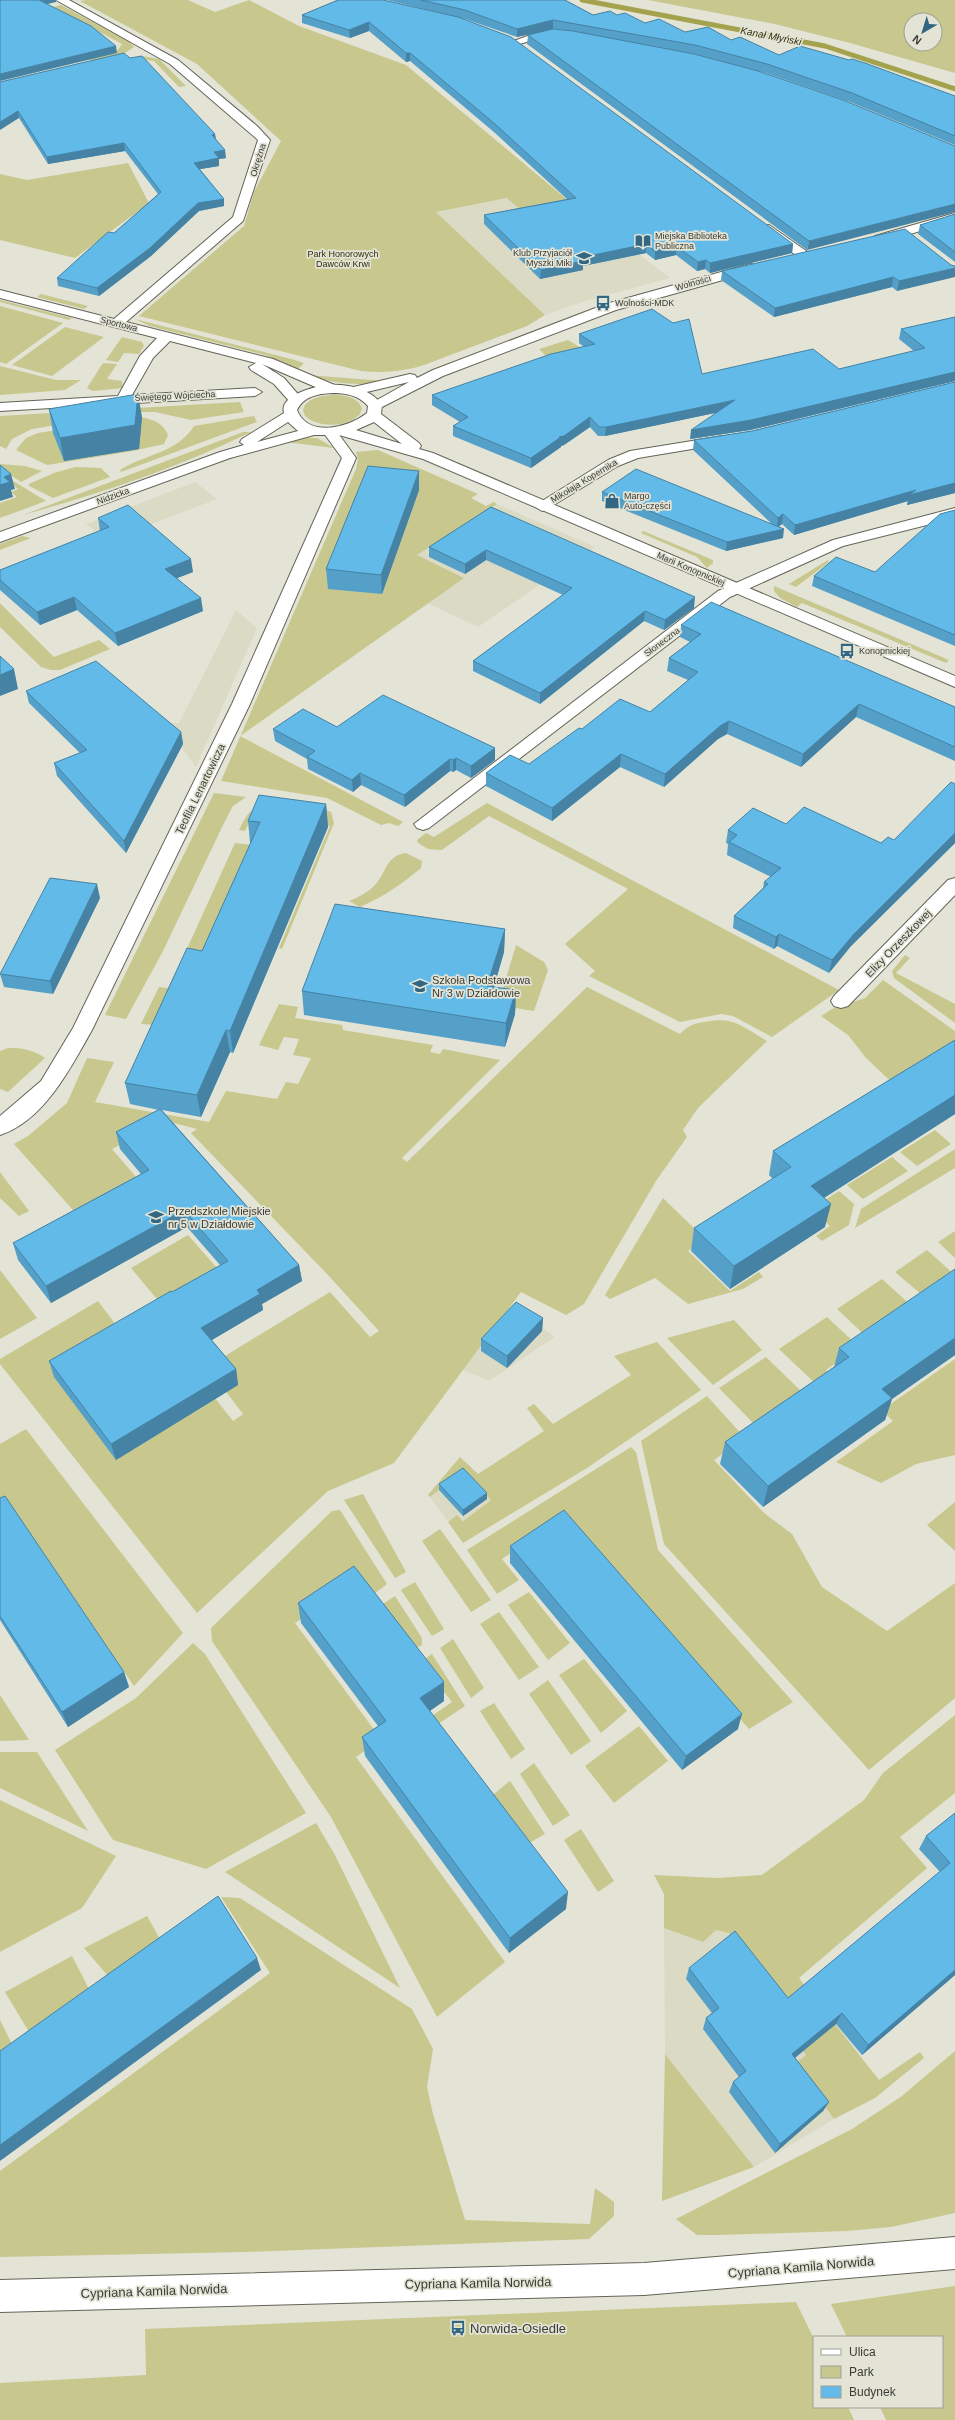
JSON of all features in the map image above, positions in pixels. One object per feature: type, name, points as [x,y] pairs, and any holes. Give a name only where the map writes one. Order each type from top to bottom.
[{"type":"street","name":"Okrężna","points":[[61,0],[153,48],[192,76],[253,128],[264,140],[239,218],[232,226],[117,323]]},
{"type":"street","points":[[516,42],[536,36],[567,34]]},
{"type":"street","points":[[503,36],[516,42],[528,51]]},
{"type":"street","points":[[138,52],[153,48]]},
{"type":"street","points":[[867,242],[955,217]]},
{"type":"street","points":[[760,222],[805,256]]},
{"type":"street","points":[[906,232],[919,242]]},
{"type":"street","points":[[791,259],[821,252]]},
{"type":"street","name":"Wolności","points":[[438,373],[611,307],[698,281],[762,266]]},
{"type":"street","name":"Sportowa","points":[[0,294],[279,366],[332,389]]},
{"type":"street","points":[[123,399],[147,356],[167,336]]},
{"type":"street","points":[[238,355],[279,381],[296,400]]},
{"type":"street","points":[[290,415],[290,410],[296,400],[311,392],[332,389],[354,391],[438,373]]},
{"type":"street","points":[[225,455],[330,431],[361,426],[374,410],[438,373]]},
{"type":"street","points":[[354,391],[371,399],[374,410],[428,456]]},
{"type":"street","name":"Świętego Wojciecha","points":[[0,407],[254,392]]},
{"type":"street","points":[[290,415],[299,424],[428,456]]},
{"type":"street","points":[[225,455],[290,415]]},
{"type":"street","name":"Teofila Lenartowicza","points":[[0,1126],[15,1117],[48,1086],[82,1030],[241,704],[349,458],[330,431]]},
{"type":"street","name":"Mikołaja Kopernika","points":[[542,506],[613,462],[635,454],[735,438]]},
{"type":"street","name":"Nidzicka","points":[[0,537],[225,455]]},
{"type":"street","name":"Marii Konopnickiej","points":[[428,456],[955,682]]},
{"type":"street","name":"Słoneczna","points":[[423,824],[724,594],[766,579],[835,544],[955,513]]},
{"type":"street","name":"Elizy Orzeszkowej","points":[[841,1001],[955,884]]},
{"type":"street","name":"Cypriana Kamila Norwida","points":[[0,2296],[644,2279],[955,2253]]},
{"type":"shaded area","points":[[507,198],[523,212],[603,227],[670,278],[582,302],[545,315],[435,212]]},
{"type":"shaded area","points":[[195,482],[217,499],[108,541],[86,524]]},
{"type":"shaded area","points":[[497,504],[595,547],[478,627],[427,603],[464,578],[416,555]]},
{"type":"shaded area","points":[[236,610],[257,628],[196,767],[166,727],[166,723],[179,723]]},
{"type":"shaded area","points":[[511,1305],[555,1337],[489,1381],[463,1370]]},
{"type":"shaded area","points":[[463,1471],[491,1500],[462,1521],[457,1515],[448,1522],[430,1497]]},
{"type":"shaded area","points":[[664,1928],[703,1942],[716,1930],[729,1933],[783,1995],[769,2007],[806,2055],[795,2065],[834,2119],[754,2167],[665,2054]]},
{"type":"green space","name":"Park Honorowych Dawców Krwi","points":[[188,0],[215,12],[249,0],[299,26],[406,65],[570,202],[523,212],[507,198],[436,212],[545,315],[527,326],[424,365],[400,371],[377,372],[361,371],[139,316],[244,226],[254,192],[281,141],[197,64],[80,1]]},
{"type":"green space","points":[[648,0],[955,0],[955,73],[850,43],[775,24]]},
{"type":"green space","points":[[61,5],[129,41],[134,47],[125,53],[92,61],[87,58],[117,51],[122,44],[53,7]]},
{"type":"green space","points":[[142,56],[159,59],[186,86],[179,87],[154,61],[138,59]]},
{"type":"green space","points":[[128,163],[149,203],[75,258],[0,240],[0,174],[27,180]]},
{"type":"green space","points":[[41,294],[88,306],[84,309],[37,297]]},
{"type":"green space","points":[[0,300],[72,318],[69,320],[0,302]]},
{"type":"green space","points":[[0,306],[63,323],[6,364],[0,362]]},
{"type":"green space","points":[[135,319],[304,363],[298,369],[265,355],[150,326]]},
{"type":"green space","points":[[65,327],[104,337],[52,376],[12,365]]},
{"type":"green space","points":[[122,337],[142,342],[144,346],[139,354],[124,353],[118,362],[106,360]]},
{"type":"green space","points":[[568,340],[581,348],[546,356],[539,349]]},
{"type":"green space","points":[[103,363],[117,364],[107,379],[122,381],[123,388],[93,391],[87,388]]},
{"type":"green space","points":[[0,366],[56,380],[81,380],[65,390],[0,395]]},
{"type":"green space","points":[[307,375],[385,381],[356,384],[335,382]]},
{"type":"green space","points":[[332,395],[345,396],[357,401],[362,408],[360,414],[348,422],[332,425],[317,423],[305,416],[303,410],[307,403],[314,398]]},
{"type":"green space","points":[[240,402],[244,412],[191,420],[155,412],[135,412],[32,429],[12,439],[6,449],[0,446],[0,416]]},
{"type":"green space","points":[[254,416],[257,422],[121,472],[120,470],[130,464],[170,448],[187,435],[194,426]]},
{"type":"green space","points":[[141,417],[154,421],[163,427],[168,435],[164,444],[133,451],[47,465],[16,450],[26,438],[38,433]]},
{"type":"green space","points":[[243,432],[251,432],[196,457],[139,479],[23,515]]},
{"type":"green space","points":[[301,438],[317,438],[334,448],[286,442]]},
{"type":"green space","points":[[378,450],[478,494],[471,498],[486,506],[494,502],[497,504],[417,555],[464,578],[241,736],[356,469],[358,460],[356,452]]},
{"type":"green space","points":[[0,464],[25,466],[42,471],[21,482],[0,468]]},
{"type":"green space","points":[[75,467],[101,468],[110,477],[53,498],[29,486],[29,484],[54,473]]},
{"type":"green space","points":[[0,473],[46,501],[0,518],[0,503],[17,497],[11,492],[18,489]]},
{"type":"green space","points":[[643,531],[713,560],[713,563],[707,568],[697,557],[641,533]]},
{"type":"green space","points":[[22,536],[31,538],[0,550],[0,544]]},
{"type":"green space","points":[[828,560],[829,562],[796,587],[789,584]]},
{"type":"green space","points":[[774,586],[949,660],[946,663],[802,603],[797,607],[780,598],[774,591]]},
{"type":"green space","points":[[0,603],[54,657],[99,640],[110,649],[60,670],[51,670],[41,667],[0,627]]},
{"type":"green space","points":[[240,736],[403,822],[398,826],[389,823],[381,825],[327,798],[221,781]]},
{"type":"green space","points":[[214,793],[246,797],[233,806],[163,951],[126,1019],[105,1015]]},
{"type":"green space","points":[[270,802],[318,807],[331,812],[334,823],[282,949],[279,948],[330,826],[253,814],[245,831],[239,830],[250,812]]},
{"type":"green space","points":[[487,803],[839,990],[772,1037],[733,1016],[721,1014],[680,1022],[589,976],[595,971],[565,944],[628,889],[489,816],[442,850],[428,849],[418,843],[417,840],[426,833],[434,837]]},
{"type":"green space","points":[[235,843],[253,845],[203,954],[186,951]]},
{"type":"green space","points":[[406,853],[422,861],[421,868],[392,890],[360,907],[349,901],[360,896],[376,884],[391,861],[400,854]]},
{"type":"green space","points":[[516,945],[544,962],[548,970],[534,1011],[498,1005]]},
{"type":"green space","points":[[905,955],[910,958],[896,973],[955,1004],[955,1023],[894,978],[892,971]]},
{"type":"green space","points":[[177,970],[155,1025],[141,1024],[159,987],[168,988]]},
{"type":"green space","points":[[883,980],[955,1031],[955,1056],[900,1090],[866,1058],[848,1035],[821,1016],[832,1009],[865,998]]},
{"type":"green space","points":[[587,987],[680,1034],[688,1027],[693,1025],[714,1020],[723,1020],[730,1021],[744,1027],[767,1041],[698,1108],[683,1130],[687,1137],[656,1181],[584,1304],[566,1315],[521,1292],[394,1463],[328,1491],[197,1613],[0,1364],[0,1359],[98,1301],[125,1337],[154,1321],[233,1421],[243,1414],[207,1367],[330,1292],[370,1337],[379,1331],[328,1275],[191,1133],[197,1129],[166,1121],[112,1149],[143,1185],[81,1219],[14,1144],[28,1136],[67,1103],[87,1058],[114,1062],[95,1102],[209,1122],[226,1091],[277,1099],[286,1082],[298,1084],[311,1058],[293,1055],[299,1039],[284,1037],[278,1050],[259,1045],[279,1004],[298,1007],[295,1018],[342,1025],[343,1030],[433,1045],[430,1052],[440,1054],[443,1049],[500,1060],[402,1158],[407,1162]]},
{"type":"green space","points":[[8,1048],[27,1050],[45,1058],[8,1092],[0,1089],[0,1051]]},
{"type":"green space","points":[[935,1130],[951,1144],[917,1166],[900,1152]]},
{"type":"green space","points":[[955,1149],[955,1168],[855,1228],[861,1209]]},
{"type":"green space","points":[[892,1157],[908,1171],[863,1199],[847,1185]]},
{"type":"green space","points":[[0,1172],[29,1211],[19,1216],[0,1198]]},
{"type":"green space","points":[[839,1191],[854,1204],[849,1225],[822,1241],[816,1236],[830,1226],[811,1209]]},
{"type":"green space","points":[[663,1198],[705,1239],[688,1251],[730,1291],[759,1272],[763,1277],[743,1289],[688,1304],[655,1278],[610,1299],[605,1295]]},
{"type":"green space","points":[[955,1231],[955,1258],[938,1242]]},
{"type":"green space","points":[[188,1235],[224,1276],[166,1310],[131,1268]]},
{"type":"green space","points":[[927,1250],[955,1275],[928,1300],[895,1272]]},
{"type":"green space","points":[[0,1270],[37,1318],[0,1339]]},
{"type":"green space","points":[[882,1279],[915,1309],[870,1340],[837,1309]]},
{"type":"green space","points":[[827,1317],[859,1347],[826,1370],[833,1378],[819,1387],[779,1349]]},
{"type":"green space","points":[[734,1320],[762,1350],[713,1385],[667,1338]]},
{"type":"green space","points":[[657,1342],[701,1390],[587,1468],[463,1543],[448,1522],[457,1515],[463,1521],[491,1500],[463,1471],[430,1497],[428,1495],[460,1457],[478,1474],[544,1431],[527,1408],[534,1404],[553,1424],[631,1375],[614,1356]]},
{"type":"green space","points":[[766,1357],[806,1396],[759,1429],[719,1388]]},
{"type":"green space","points":[[955,1359],[955,1455],[916,1464],[881,1483],[836,1462],[893,1421],[882,1410]]},
{"type":"green space","points":[[707,1396],[745,1438],[714,1460],[764,1513],[792,1534],[822,1587],[887,1631],[955,1583],[955,1698],[869,1770],[664,1544],[641,1441]]},
{"type":"green space","points":[[26,1429],[183,1633],[134,1686],[12,1508],[0,1515],[0,1444]]},
{"type":"green space","points":[[631,1447],[636,1452],[658,1550],[793,1702],[749,1729],[566,1517],[502,1559],[519,1580],[497,1594],[467,1550]]},
{"type":"green space","points":[[363,1494],[406,1572],[395,1578],[344,1500]]},
{"type":"green space","points":[[955,1502],[955,1551],[927,1525]]},
{"type":"green space","points":[[340,1510],[387,1584],[370,1597],[358,1582],[295,1623],[381,1739],[356,1757],[505,1962],[437,2017],[331,1817],[212,1641],[211,1628],[332,1511]]},
{"type":"green space","points":[[440,1529],[491,1600],[471,1612],[422,1541]]},
{"type":"green space","points":[[415,1582],[444,1629],[432,1636],[401,1590]]},
{"type":"green space","points":[[529,1592],[570,1643],[548,1660],[508,1605]]},
{"type":"green space","points":[[395,1596],[422,1638],[422,1645],[412,1650],[378,1607]]},
{"type":"green space","points":[[499,1612],[539,1667],[519,1680],[480,1624]]},
{"type":"green space","points":[[453,1639],[484,1688],[471,1698],[440,1648]]},
{"type":"green space","points":[[193,1643],[205,1654],[306,1813],[206,1869],[113,1840],[55,1750],[136,1698]]},
{"type":"green space","points":[[432,1654],[465,1706],[435,1726],[429,1718],[452,1702],[420,1662]]},
{"type":"green space","points":[[584,1659],[627,1711],[601,1733],[559,1675]]},
{"type":"green space","points":[[548,1680],[591,1741],[571,1755],[529,1694]]},
{"type":"green space","points":[[0,1695],[29,1740],[0,1741]]},
{"type":"green space","points":[[494,1703],[525,1749],[511,1759],[480,1711]]},
{"type":"green space","points":[[955,1715],[955,1793],[900,1837],[927,1868],[799,1978],[879,2080],[920,2052],[924,2058],[875,2098],[834,2119],[795,2064],[806,2055],[769,2006],[782,1994],[729,1933],[716,1930],[703,1942],[664,1928],[664,1894],[654,1875],[718,1878],[762,1875],[864,1800],[883,1773]]},
{"type":"green space","points":[[639,1726],[668,1761],[614,1803],[585,1766]]},
{"type":"green space","points":[[0,1752],[37,1752],[88,1831],[0,1788]]},
{"type":"green space","points":[[534,1763],[570,1815],[553,1826],[520,1774]]},
{"type":"green space","points":[[510,1781],[545,1834],[526,1845],[489,1798]]},
{"type":"green space","points":[[0,1800],[116,1856],[82,1908],[0,1952]]},
{"type":"green space","points":[[316,1823],[335,1855],[400,1988],[225,1872]]},
{"type":"green space","points":[[581,1829],[614,1881],[598,1892],[564,1840]]},
{"type":"green space","points":[[221,1897],[240,1898],[412,2009],[433,2049],[427,2087],[433,2114],[465,2220],[590,2224],[595,2188],[614,2202],[614,2216],[589,2239],[245,2252],[0,2257],[0,2171],[270,1973]]},
{"type":"green space","points":[[147,1916],[160,1939],[108,1976],[84,1948]]},
{"type":"green space","points":[[72,1956],[89,1989],[29,2032],[5,1992]]},
{"type":"green space","points":[[0,2020],[12,2044],[0,2052]]},
{"type":"green space","points":[[955,2051],[955,2213],[891,2227],[847,2231],[719,2235],[697,2235],[676,2219],[852,2129],[902,2096]]},
{"type":"green space","points":[[665,2054],[754,2167],[662,2201]]},
{"type":"green space","points":[[955,2286],[955,2420],[886,2420],[880,2408],[943,2408],[943,2336],[847,2336],[831,2304]]},
{"type":"green space","points":[[796,2302],[813,2337],[813,2408],[848,2408],[854,2420],[0,2420],[0,2383],[146,2375],[145,2329]]},
{"type":"building","points":[[0,0],[39,0],[91,26],[116,46],[0,74]]},
{"type":"building","points":[[338,0],[383,0],[458,17],[511,37],[793,244],[710,263],[706,260],[698,262],[676,246],[655,251],[646,244],[579,258],[583,261],[541,270],[484,215],[576,198],[495,124],[410,53],[406,53],[369,22],[349,30],[302,15]]},
{"type":"building","points":[[421,0],[565,0],[593,15],[610,11],[617,15],[625,13],[645,23],[659,19],[685,32],[708,27],[731,40],[740,37],[779,55],[800,46],[849,60],[852,59],[955,96],[955,136],[852,93],[767,64],[695,45],[553,20],[517,29],[465,10]]},
{"type":"building","points":[[553,29],[573,31],[694,54],[758,71],[843,100],[955,146],[955,204],[809,241],[528,35]]},
{"type":"building","points":[[124,53],[130,58],[142,56],[215,134],[212,135],[225,150],[214,152],[219,158],[194,163],[224,199],[198,203],[150,248],[97,288],[57,278],[108,232],[114,233],[161,192],[124,143],[47,157],[18,111],[0,122],[0,82]]},
{"type":"building","points":[[955,214],[955,252],[920,225]]},
{"type":"building","points":[[905,229],[951,265],[955,266],[955,268],[899,281],[893,277],[775,308],[722,271]]},
{"type":"building","points":[[652,309],[673,323],[689,319],[702,374],[813,349],[839,369],[925,348],[901,329],[955,317],[955,372],[751,420],[691,430],[735,400],[606,427],[599,427],[590,417],[564,436],[559,437],[561,437],[531,458],[453,426],[468,417],[432,395],[551,354],[595,344],[579,334]]},
{"type":"building","points":[[955,382],[955,483],[909,495],[916,490],[795,525],[783,514],[778,518],[694,440],[752,431]]},
{"type":"building","points":[[138,394],[135,425],[60,438],[49,409]]},
{"type":"building","points":[[0,465],[11,474],[4,477],[10,482],[0,485]]},
{"type":"building","points":[[368,466],[419,471],[381,575],[326,569]]},
{"type":"building","points":[[636,469],[784,529],[727,542],[602,492]]},
{"type":"building","points":[[128,505],[191,559],[165,569],[201,598],[115,633],[74,597],[37,612],[0,580],[0,570],[109,527],[98,518]]},
{"type":"building","points":[[491,507],[695,597],[665,620],[645,611],[540,693],[473,661],[572,588],[486,550],[465,564],[429,547]]},
{"type":"building","points":[[955,510],[955,635],[814,576],[836,557],[875,572],[940,514]]},
{"type":"building","points":[[711,602],[955,707],[955,747],[859,704],[803,754],[729,721],[720,726],[665,774],[621,754],[552,808],[486,773],[510,755],[529,764],[579,728],[582,729],[620,699],[650,712],[698,672],[669,658],[701,634],[681,625]]},
{"type":"building","points":[[0,656],[14,669],[0,675]]},
{"type":"building","points":[[96,661],[181,732],[124,841],[54,763],[87,750],[26,691]]},
{"type":"building","points":[[383,695],[495,748],[471,766],[456,758],[453,760],[450,759],[404,795],[360,773],[352,780],[307,757],[315,751],[273,729],[303,709],[337,727]]},
{"type":"building","points":[[951,782],[955,784],[955,833],[854,934],[832,960],[779,934],[776,937],[734,916],[768,884],[764,882],[781,868],[729,842],[737,835],[728,830],[753,808],[786,824],[804,807],[881,843],[888,837],[894,840]]},
{"type":"building","points":[[259,795],[326,804],[230,1031],[226,1030],[197,1095],[125,1083],[187,948],[202,951],[260,822],[248,821]]},
{"type":"building","points":[[50,878],[97,884],[50,981],[0,974]]},
{"type":"building","points":[[335,904],[505,929],[487,986],[516,990],[506,1023],[302,991]]},
{"type":"building","points":[[955,1040],[955,1095],[811,1186],[831,1204],[734,1266],[694,1228],[791,1167],[773,1151]]},
{"type":"building","points":[[160,1109],[299,1265],[257,1290],[260,1294],[201,1328],[236,1369],[111,1444],[49,1361],[171,1291],[172,1292],[228,1261],[184,1210],[46,1286],[13,1243],[149,1170],[116,1132]]},
{"type":"building","points":[[955,1269],[955,1338],[882,1389],[892,1398],[768,1486],[725,1442],[849,1357],[839,1348]]},
{"type":"building","points":[[516,1302],[543,1318],[507,1356],[481,1339]]},
{"type":"building","points":[[463,1468],[487,1493],[463,1510],[439,1484]]},
{"type":"building","points":[[5,1496],[124,1672],[62,1712],[0,1616],[0,1498]]},
{"type":"building","points":[[564,1510],[742,1714],[686,1756],[510,1546]]},
{"type":"building","points":[[354,1566],[444,1682],[420,1698],[568,1892],[510,1938],[362,1737],[386,1721],[298,1603]]},
{"type":"building","points":[[955,1813],[955,1970],[868,2045],[842,2013],[792,2054],[829,2102],[780,2144],[733,2082],[746,2071],[706,2018],[719,2008],[689,1968],[735,1931],[788,1998],[950,1863],[926,1836]]},
{"type":"building","points":[[218,1896],[257,1958],[0,2145],[0,2051]]},
{"type":"waterway","name":"Kanał Młyński","points":[[582,0],[825,46],[955,89]]},
{"type":"place","name":"Miejska Biblioteka Publiczna","points":[[643,241]]},
{"type":"place","name":"Klub Przyjaciół Myszki Miki","points":[[584,258]]},
{"type":"place","name":"Wolności-MDK","points":[[603,303]]},
{"type":"place","name":"Margo Auto-części","points":[[612,501]]},
{"type":"place","name":"Konopnickiej","points":[[847,651]]},
{"type":"place","name":"Szkoła Podstawowa Nr 3 w Działdowie","points":[[420,986]]},
{"type":"place","name":"Przedszkole Miejskie nr 5 w Działdowie","points":[[156,1217]]},
{"type":"place","name":"Norwida-Osiedle","points":[[458,2328]]}]
